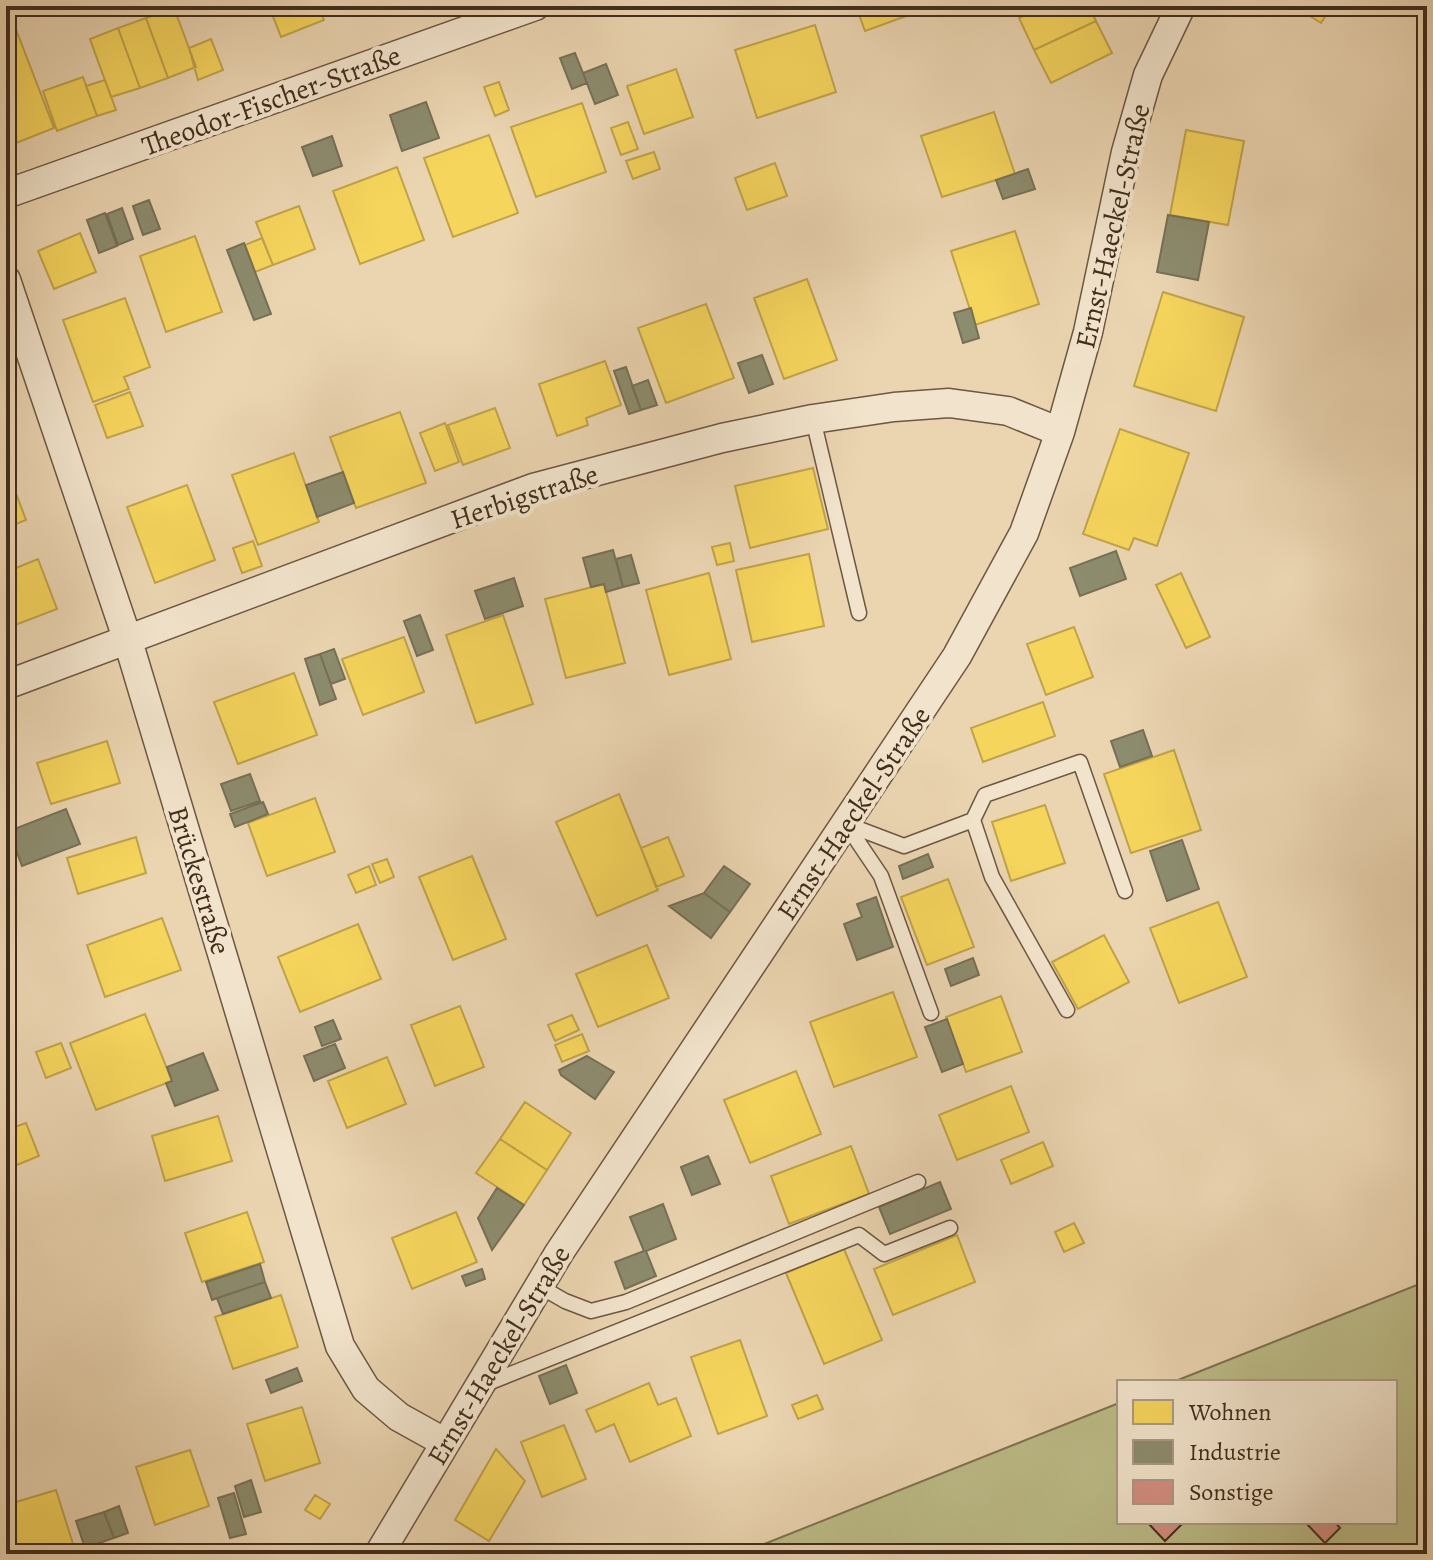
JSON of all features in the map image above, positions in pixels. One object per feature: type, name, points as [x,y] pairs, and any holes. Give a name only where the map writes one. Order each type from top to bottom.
[{"type":"street","name":"Theodor-Fischer-Straße","points":[[6,194],[535,6]]},
{"type":"street","name":"Ernst-Haeckel-Straße","points":[[379,1554],[539,1286],[957,656],[1024,533],[1060,432],[1088,332],[1126,152],[1148,75],[1181,6]]},
{"type":"street","name":"Brückestraße","points":[[6,280],[128,641],[340,1346],[366,1389],[399,1417],[444,1442]]},
{"type":"street","name":"Herbigstraße","points":[[6,685],[533,488],[722,438],[813,419],[894,407],[949,403],[1008,411],[1060,432]]},
{"type":"lane","points":[[813,419],[859,613]]},
{"type":"lane","points":[[846,824],[904,846],[973,820],[985,795],[1080,762],[1125,891]]},
{"type":"lane","points":[[973,820],[992,877],[1067,1010]]},
{"type":"lane","points":[[846,824],[881,876],[931,1013]]},
{"type":"lane","points":[[539,1286],[591,1311],[626,1302],[918,1182]]},
{"type":"lane","points":[[477,1388],[859,1235],[884,1254],[950,1228]]},
{"type":"green space","points":[[1427,1281],[1427,1554],[739,1554],[1117,1404],[1117,1524],[1397,1524],[1397,1380],[1178,1380]]},
{"type":"building: Wohnen","points":[[8,6],[37,6],[12,16]]},
{"type":"building: Wohnen","points":[[269,6],[318,6],[324,20],[281,37]]},
{"type":"building: Wohnen","points":[[856,6],[934,6],[865,31]]},
{"type":"building: Wohnen","points":[[1044,6],[1089,6],[1096,21],[1034,50],[1019,18]]},
{"type":"building: Wohnen","points":[[1294,6],[1332,6],[1321,23]]},
{"type":"building: Wohnen","points":[[174,8],[196,67],[168,78],[146,18]]},
{"type":"building: Wohnen","points":[[10,14],[54,128],[6,147],[6,16]]},
{"type":"building: Wohnen","points":[[146,18],[168,78],[140,88],[118,28]]},
{"type":"building: Wohnen","points":[[1096,21],[1112,53],[1051,83],[1034,50]]},
{"type":"building: Wohnen","points":[[815,25],[836,92],[757,118],[735,50]]},
{"type":"building: Wohnen","points":[[118,28],[140,88],[111,97],[90,39]]},
{"type":"building: Wohnen","points":[[211,39],[223,70],[198,80],[189,48]]},
{"type":"building: Wohnen","points":[[676,69],[693,117],[644,134],[627,86]]},
{"type":"building: Wohnen","points":[[83,77],[97,116],[57,131],[43,91]]},
{"type":"building: Wohnen","points":[[105,80],[116,110],[97,116],[86,86]]},
{"type":"building: Wohnen","points":[[499,82],[509,110],[495,116],[484,87]]},
{"type":"building: Wohnen","points":[[582,103],[606,172],[536,197],[511,127]]},
{"type":"building: Wohnen","points":[[994,112],[1015,174],[942,197],[921,136]]},
{"type":"building: Wohnen","points":[[628,122],[638,149],[621,155],[611,128]]},
{"type":"building: Wohnen","points":[[1186,130],[1244,141],[1228,225],[1170,215]]},
{"type":"building: Wohnen","points":[[489,135],[518,213],[453,237],[424,158]]},
{"type":"building: Wohnen","points":[[654,152],[660,169],[633,179],[626,161]]},
{"type":"building: Wohnen","points":[[775,163],[787,196],[747,210],[735,178]]},
{"type":"building: Wohnen","points":[[397,167],[424,240],[360,264],[333,191]]},
{"type":"building: Wohnen","points":[[299,206],[315,249],[273,265],[256,222]]},
{"type":"building: Wohnen","points":[[1015,231],[1039,304],[975,325],[951,251]]},
{"type":"building: Wohnen","points":[[80,233],[96,272],[54,289],[38,251]]},
{"type":"building: Wohnen","points":[[195,236],[222,312],[166,332],[140,256]]},
{"type":"building: Wohnen","points":[[262,238],[273,265],[255,272],[245,245]]},
{"type":"building: Wohnen","points":[[807,279],[837,360],[784,379],[754,298]]},
{"type":"building: Wohnen","points":[[1163,292],[1244,317],[1216,411],[1134,386]]},
{"type":"building: Wohnen","points":[[125,298],[150,367],[124,377],[129,389],[93,402],[63,320]]},
{"type":"building: Wohnen","points":[[706,304],[734,378],[666,403],[638,328]]},
{"type":"building: Wohnen","points":[[605,361],[621,405],[586,418],[588,425],[557,436],[539,384]]},
{"type":"building: Wohnen","points":[[130,392],[143,426],[107,438],[95,405]]},
{"type":"building: Wohnen","points":[[495,408],[510,448],[463,465],[448,425]]},
{"type":"building: Wohnen","points":[[400,412],[426,483],[356,508],[330,437]]},
{"type":"building: Wohnen","points":[[445,423],[459,462],[435,471],[420,433]]},
{"type":"building: Wohnen","points":[[1120,429],[1189,453],[1157,546],[1134,538],[1129,550],[1083,534]]},
{"type":"building: Wohnen","points":[[294,453],[319,522],[258,545],[232,475]]},
{"type":"building: Wohnen","points":[[6,467],[26,520],[6,528]]},
{"type":"building: Wohnen","points":[[813,468],[828,529],[750,548],[735,486]]},
{"type":"building: Wohnen","points":[[187,485],[215,560],[155,583],[127,507]]},
{"type":"building: Wohnen","points":[[253,541],[262,566],[242,573],[233,548]]},
{"type":"building: Wohnen","points":[[730,543],[734,561],[717,565],[712,547]]},
{"type":"building: Wohnen","points":[[809,554],[824,626],[752,642],[736,570]]},
{"type":"building: Wohnen","points":[[38,559],[57,609],[10,627],[6,615],[6,572]]},
{"type":"building: Wohnen","points":[[709,573],[731,659],[669,675],[646,590]]},
{"type":"building: Wohnen","points":[[1181,573],[1210,637],[1186,648],[1156,585]]},
{"type":"building: Wohnen","points":[[604,584],[625,663],[566,678],[545,599]]},
{"type":"building: Wohnen","points":[[503,615],[533,704],[476,723],[446,635]]},
{"type":"building: Wohnen","points":[[1074,627],[1093,677],[1046,695],[1027,644]]},
{"type":"building: Wohnen","points":[[404,637],[424,692],[363,715],[342,659]]},
{"type":"building: Wohnen","points":[[294,673],[317,735],[238,764],[214,702]]},
{"type":"building: Wohnen","points":[[1043,702],[1055,736],[983,762],[971,728]]},
{"type":"building: Wohnen","points":[[107,741],[120,783],[51,804],[37,763]]},
{"type":"building: Wohnen","points":[[1174,750],[1201,830],[1131,853],[1104,774]]},
{"type":"building: Wohnen","points":[[619,794],[658,890],[597,916],[556,822]]},
{"type":"building: Wohnen","points":[[315,798],[335,852],[267,876],[248,823]]},
{"type":"building: Wohnen","points":[[1045,805],[1065,863],[1011,881],[992,822]]},
{"type":"building: Wohnen","points":[[136,837],[146,873],[78,894],[67,858]]},
{"type":"building: Wohnen","points":[[668,837],[684,876],[656,887],[641,848]]},
{"type":"building: Wohnen","points":[[472,856],[506,939],[453,960],[419,877]]},
{"type":"building: Wohnen","points":[[387,859],[394,877],[380,883],[372,864]]},
{"type":"building: Wohnen","points":[[369,866],[376,885],[356,893],[348,875]]},
{"type":"building: Wohnen","points":[[948,879],[974,947],[927,965],[901,897]]},
{"type":"building: Wohnen","points":[[1218,902],[1247,977],[1179,1003],[1150,928]]},
{"type":"building: Wohnen","points":[[162,918],[181,970],[105,997],[87,945]]},
{"type":"building: Wohnen","points":[[358,924],[381,979],[300,1012],[278,957]]},
{"type":"building: Wohnen","points":[[1104,935],[1129,982],[1078,1009],[1052,962]]},
{"type":"building: Wohnen","points":[[647,945],[669,998],[598,1027],[576,974]]},
{"type":"building: Wohnen","points":[[893,992],[917,1057],[834,1087],[810,1022]]},
{"type":"building: Wohnen","points":[[1001,996],[1022,1052],[966,1072],[946,1017]]},
{"type":"building: Wohnen","points":[[460,1006],[484,1067],[435,1086],[411,1025]]},
{"type":"building: Wohnen","points":[[145,1014],[172,1081],[96,1110],[70,1043]]},
{"type":"building: Wohnen","points":[[572,1015],[579,1030],[555,1041],[548,1025]]},
{"type":"building: Wohnen","points":[[582,1034],[589,1051],[562,1062],[555,1045]]},
{"type":"building: Wohnen","points":[[61,1043],[71,1068],[46,1078],[36,1052]]},
{"type":"building: Wohnen","points":[[387,1057],[406,1104],[347,1128],[328,1081]]},
{"type":"building: Wohnen","points":[[796,1071],[821,1134],[750,1163],[724,1100]]},
{"type":"building: Wohnen","points":[[1011,1086],[1029,1132],[957,1160],[939,1115]]},
{"type":"building: Wohnen","points":[[525,1102],[571,1133],[547,1170],[500,1139]]},
{"type":"building: Wohnen","points":[[218,1116],[232,1161],[165,1181],[152,1136]]},
{"type":"building: Wohnen","points":[[26,1123],[39,1156],[7,1169],[6,1130]]},
{"type":"building: Wohnen","points":[[500,1139],[547,1170],[524,1205],[476,1173]]},
{"type":"building: Wohnen","points":[[1043,1142],[1053,1166],[1011,1184],[1001,1160]]},
{"type":"building: Wohnen","points":[[851,1146],[869,1194],[789,1224],[771,1176]]},
{"type":"building: Wohnen","points":[[247,1212],[264,1262],[202,1282],[185,1233]]},
{"type":"building: Wohnen","points":[[456,1212],[477,1262],[412,1289],[392,1238]]},
{"type":"building: Wohnen","points":[[1074,1223],[1084,1243],[1064,1252],[1055,1232]]},
{"type":"building: Wohnen","points":[[957,1235],[975,1282],[893,1315],[874,1269]]},
{"type":"building: Wohnen","points":[[844,1249],[882,1340],[824,1364],[786,1273]]},
{"type":"building: Wohnen","points":[[281,1295],[298,1347],[233,1369],[215,1317]]},
{"type":"building: Wohnen","points":[[740,1340],[767,1416],[718,1434],[691,1357]]},
{"type":"building: Wohnen","points":[[649,1383],[658,1405],[676,1398],[691,1436],[630,1462],[614,1424],[596,1432],[586,1410]]},
{"type":"building: Wohnen","points":[[817,1395],[823,1409],[798,1419],[792,1405]]},
{"type":"building: Wohnen","points":[[302,1407],[320,1463],[265,1481],[247,1424]]},
{"type":"building: Wohnen","points":[[564,1425],[586,1479],[542,1497],[521,1442]]},
{"type":"building: Wohnen","points":[[496,1449],[525,1481],[489,1541],[455,1520]]},
{"type":"building: Wohnen","points":[[190,1450],[209,1506],[155,1525],[136,1467]]},
{"type":"building: Wohnen","points":[[56,1490],[73,1544],[43,1554],[16,1554],[6,1523],[6,1505]]},
{"type":"building: Wohnen","points":[[315,1495],[330,1504],[320,1519],[305,1510]]},
{"type":"building: Industrie","points":[[575,53],[587,83],[572,89],[560,58]]},
{"type":"building: Industrie","points":[[606,64],[618,95],[595,104],[583,73]]},
{"type":"building: Industrie","points":[[426,102],[439,138],[402,151],[390,115]]},
{"type":"building: Industrie","points":[[332,136],[342,166],[313,176],[302,147]]},
{"type":"building: Industrie","points":[[1028,169],[1035,189],[1003,199],[996,180]]},
{"type":"building: Industrie","points":[[149,200],[160,229],[143,235],[133,206]]},
{"type":"building: Industrie","points":[[122,208],[133,239],[118,245],[107,214]]},
{"type":"building: Industrie","points":[[105,213],[117,246],[99,253],[87,220]]},
{"type":"building: Industrie","points":[[1168,215],[1209,222],[1198,280],[1157,272]]},
{"type":"building: Industrie","points":[[244,243],[271,314],[254,320],[227,250]]},
{"type":"building: Industrie","points":[[971,308],[979,338],[963,343],[954,313]]},
{"type":"building: Industrie","points":[[762,355],[773,384],[749,393],[738,363]]},
{"type":"building: Industrie","points":[[626,367],[641,410],[629,414],[614,371]]},
{"type":"building: Industrie","points":[[648,380],[657,405],[641,410],[632,386]]},
{"type":"building: Industrie","points":[[343,472],[354,503],[317,517],[306,485]]},
{"type":"building: Industrie","points":[[613,550],[623,587],[606,592],[604,584],[591,587],[583,558]]},
{"type":"building: Industrie","points":[[1116,551],[1126,579],[1080,596],[1070,568]]},
{"type":"building: Industrie","points":[[631,555],[639,583],[623,587],[616,559]]},
{"type":"building: Industrie","points":[[514,578],[523,606],[485,619],[475,591]]},
{"type":"building: Industrie","points":[[420,615],[433,650],[417,656],[404,621]]},
{"type":"building: Industrie","points":[[334,649],[345,679],[331,684],[320,654]]},
{"type":"building: Industrie","points":[[320,654],[336,699],[320,705],[305,659]]},
{"type":"building: Industrie","points":[[1143,730],[1152,756],[1120,767],[1111,741]]},
{"type":"building: Industrie","points":[[250,774],[260,801],[231,811],[221,784]]},
{"type":"building: Industrie","points":[[263,802],[268,814],[235,827],[230,814]]},
{"type":"building: Industrie","points":[[66,809],[80,844],[22,866],[9,831]]},
{"type":"building: Industrie","points":[[1182,840],[1199,889],[1167,901],[1150,851]]},
{"type":"building: Industrie","points":[[928,854],[933,867],[903,879],[899,866]]},
{"type":"building: Industrie","points":[[724,866],[750,884],[730,912],[704,893]]},
{"type":"building: Industrie","points":[[704,893],[730,912],[711,938],[669,906]]},
{"type":"building: Industrie","points":[[876,897],[893,947],[857,960],[844,924],[862,917],[857,904]]},
{"type":"building: Industrie","points":[[973,958],[979,975],[951,986],[945,969]]},
{"type":"building: Industrie","points":[[947,1019],[963,1064],[942,1072],[925,1027]]},
{"type":"building: Industrie","points":[[333,1020],[341,1039],[322,1046],[315,1027]]},
{"type":"building: Industrie","points":[[335,1044],[345,1068],[314,1081],[304,1056]]},
{"type":"building: Industrie","points":[[203,1053],[218,1090],[175,1106],[166,1083],[172,1081],[167,1067]]},
{"type":"building: Industrie","points":[[587,1056],[614,1072],[595,1099],[561,1075],[559,1070]]},
{"type":"building: Industrie","points":[[708,1156],[720,1184],[692,1195],[681,1167]]},
{"type":"building: Industrie","points":[[940,1182],[951,1209],[890,1234],[879,1207]]},
{"type":"building: Industrie","points":[[497,1188],[524,1205],[492,1250],[478,1218]]},
{"type":"building: Industrie","points":[[663,1204],[676,1239],[646,1251],[656,1276],[625,1289],[615,1262],[644,1251],[630,1217]]},
{"type":"building: Industrie","points":[[260,1264],[265,1282],[212,1300],[206,1282]]},
{"type":"building: Industrie","points":[[482,1269],[485,1279],[466,1286],[462,1276]]},
{"type":"building: Industrie","points":[[265,1282],[271,1298],[223,1314],[217,1298]]},
{"type":"building: Industrie","points":[[566,1365],[577,1393],[550,1404],[539,1376]]},
{"type":"building: Industrie","points":[[297,1368],[302,1381],[271,1393],[266,1380]]},
{"type":"building: Industrie","points":[[251,1480],[261,1512],[244,1517],[235,1486]]},
{"type":"building: Industrie","points":[[234,1493],[246,1534],[230,1538],[218,1498]]},
{"type":"building: Industrie","points":[[119,1506],[128,1533],[114,1538],[104,1512]]},
{"type":"building: Industrie","points":[[104,1512],[114,1538],[85,1548],[76,1521]]},
{"type":"building: Sonstige","points":[[1149,1524],[1182,1524],[1165,1541]]},
{"type":"building: Sonstige","points":[[1307,1524],[1337,1524],[1340,1528],[1325,1543]]}]
